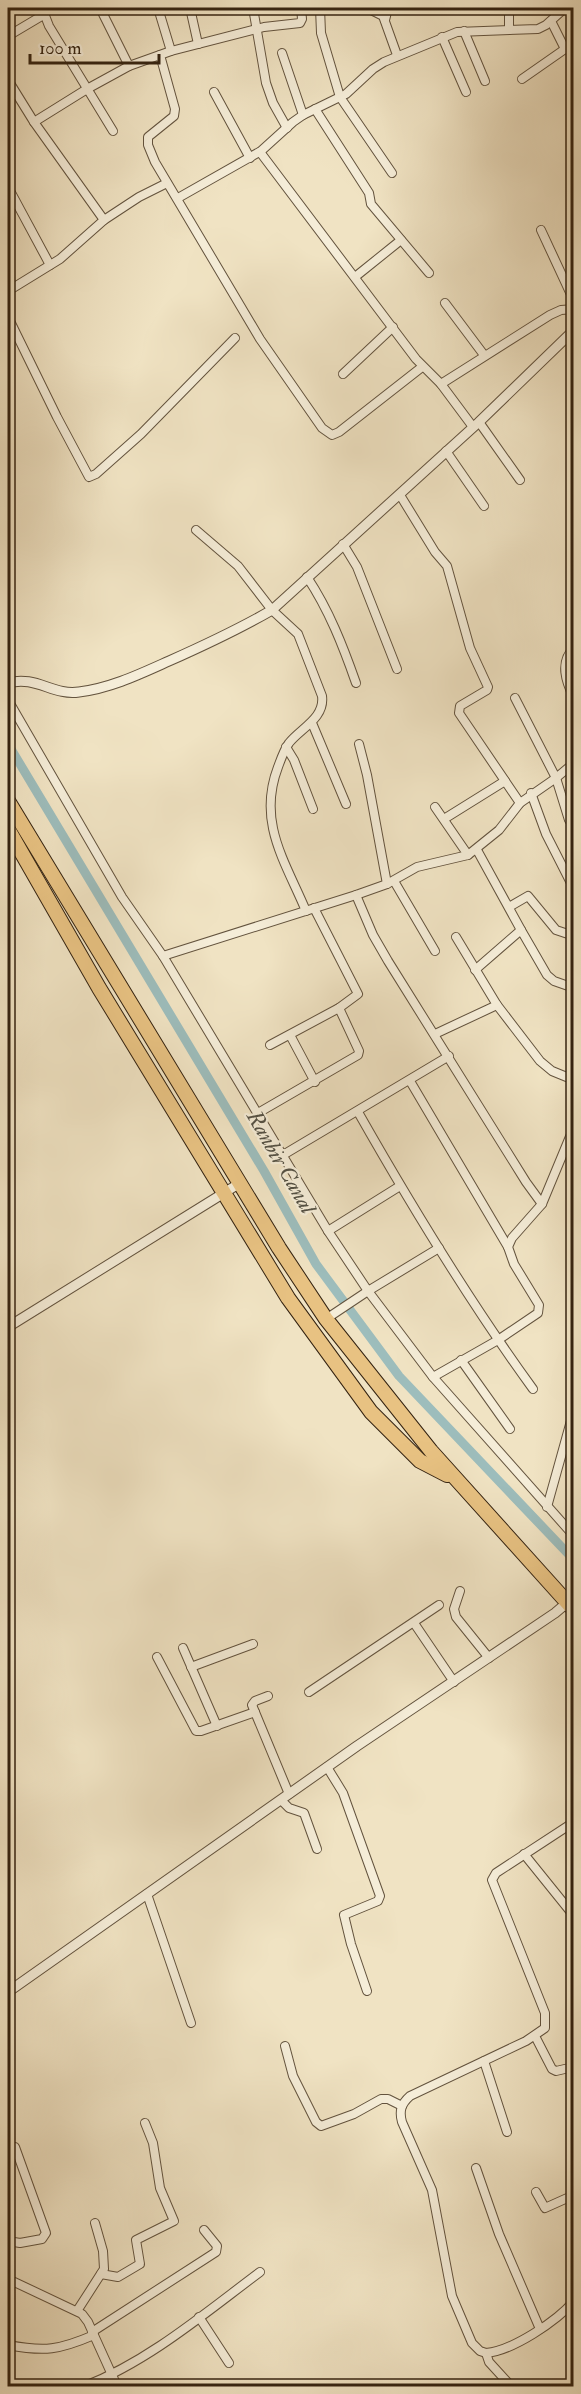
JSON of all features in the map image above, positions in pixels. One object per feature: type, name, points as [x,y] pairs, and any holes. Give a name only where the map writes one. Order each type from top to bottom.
[{"type":"highway","points":[[8,801],[279,1248],[332,1315],[368,1374],[457,1482],[528,1557],[570,1606]]},
{"type":"highway","points":[[9,834],[99,988],[288,1298],[371,1412],[420,1461],[457,1482]]},
{"type":"street","points":[[100,8],[129,66]]},
{"type":"street","points":[[158,8],[171,51]]},
{"type":"street","points":[[190,8],[198,44]]},
{"type":"street","points":[[253,8],[266,83],[273,103],[287,128]]},
{"type":"street","points":[[34,122],[129,66],[171,51],[256,29],[300,22],[301,8]]},
{"type":"street","points":[[320,8],[321,33],[340,96],[392,173]]},
{"type":"street","points":[[367,8],[381,14],[385,20],[397,56]]},
{"type":"street","points":[[385,20],[388,8]]},
{"type":"street","points":[[508,30],[509,8]]},
{"type":"street","points":[[178,198],[260,152],[303,115],[340,96],[373,69],[397,56],[442,37],[464,31],[538,29],[565,8]]},
{"type":"street","points":[[8,36],[43,9],[49,26],[113,131]]},
{"type":"street","points":[[522,79],[565,49],[551,21]]},
{"type":"street","points":[[464,31],[485,81]]},
{"type":"street","points":[[442,37],[466,92]]},
{"type":"street","points":[[282,53],[303,115]]},
{"type":"street","points":[[160,55],[175,112],[147,139],[155,162],[260,339],[327,433],[332,435],[339,432],[422,367]]},
{"type":"street","points":[[8,80],[34,122],[104,220]]},
{"type":"street","points":[[214,92],[250,158]]},
{"type":"street","points":[[315,109],[369,194],[371,204],[429,273]]},
{"type":"street","points":[[260,152],[422,367],[441,384],[476,424],[520,480]]},
{"type":"street","points":[[8,291],[60,259],[104,220],[139,197],[167,183]]},
{"type":"street","points":[[8,187],[50,265]]},
{"type":"street","points":[[541,230],[573,301]]},
{"type":"street","points":[[355,277],[401,240]]},
{"type":"street","points":[[445,303],[484,355]]},
{"type":"street","points":[[441,384],[554,313],[573,309]]},
{"type":"street","points":[[8,316],[89,477],[96,474],[141,434],[235,338]]},
{"type":"street","points":[[343,374],[393,327]]},
{"type":"street","points":[[8,683],[31,681],[72,693],[93,690],[145,672],[236,630],[272,610],[400,495],[573,330]]},
{"type":"street","points":[[446,451],[484,506]]},
{"type":"street","points":[[400,495],[435,552],[447,566],[470,648],[488,687],[487,690],[460,706],[459,713],[520,803]]},
{"type":"street","points":[[196,530],[238,566],[272,610],[298,634],[322,696],[323,705],[312,723],[296,735],[286,747],[272,784],[269,816],[278,845],[310,910],[358,991],[357,996],[339,1008],[270,1046]]},
{"type":"street","points":[[343,544],[357,567],[398,669]]},
{"type":"street","points":[[307,577],[322,602],[342,645],[356,683]]},
{"type":"street","points":[[573,648],[565,660],[565,666],[568,686],[573,698]]},
{"type":"street","points":[[515,698],[556,778],[569,820],[573,821]]},
{"type":"street","points":[[8,700],[123,897],[163,956],[328,1231],[368,1292],[434,1377],[573,1536]]},
{"type":"street","points":[[312,723],[346,804]]},
{"type":"street","points":[[359,744],[391,882],[435,951]]},
{"type":"street","points":[[286,747],[294,760],[313,809]]},
{"type":"street","points":[[163,956],[356,896],[424,865],[468,855],[499,830],[520,803],[573,763]]},
{"type":"street","points":[[444,819],[505,781]]},
{"type":"street","points":[[531,794],[546,834],[573,889]]},
{"type":"street","points":[[435,807],[468,855]]},
{"type":"street","points":[[477,850],[547,975],[554,981],[573,988]]},
{"type":"street","points":[[356,896],[383,952],[542,1204]]},
{"type":"street","points":[[509,907],[528,896],[556,930],[573,936]]},
{"type":"street","points":[[475,970],[521,930]]},
{"type":"street","points":[[456,937],[497,1005],[543,1065],[573,1080]]},
{"type":"street","points":[[435,1034],[497,1005]]},
{"type":"street","points":[[258,1113],[315,1082],[355,1058],[359,1053],[339,1008]]},
{"type":"street","points":[[290,1035],[315,1082]]},
{"type":"street","points":[[284,1155],[448,1056]]},
{"type":"street","points":[[410,1081],[508,1247],[514,1264],[540,1308],[538,1313],[498,1340],[434,1377]]},
{"type":"street","points":[[358,1112],[439,1248],[498,1340],[533,1389]]},
{"type":"street","points":[[508,1247],[542,1204],[573,1127]]},
{"type":"street","points":[[8,1328],[240,1183]]},
{"type":"street","points":[[328,1231],[400,1186]]},
{"type":"street","points":[[332,1315],[439,1248]]},
{"type":"street","points":[[461,1360],[510,1429]]},
{"type":"street","points":[[547,1507],[573,1410]]},
{"type":"street","points":[[459,1591],[454,1609],[456,1617],[489,1658]]},
{"type":"street","points":[[309,1692],[439,1605]]},
{"type":"street","points":[[8,1992],[147,1894],[331,1773],[454,1682],[555,1613],[570,1606]]},
{"type":"street","points":[[414,1623],[454,1682]]},
{"type":"street","points":[[191,1667],[253,1644]]},
{"type":"street","points":[[183,1648],[217,1726]]},
{"type":"street","points":[[157,1657],[194,1730],[200,1731],[217,1726],[255,1712]]},
{"type":"street","points":[[268,1696],[253,1702],[255,1712],[286,1802],[304,1813],[317,1849]]},
{"type":"street","points":[[331,1773],[358,1831],[381,1896],[380,1900],[344,1915],[351,1944],[368,1991]]},
{"type":"street","points":[[573,1822],[496,1873],[492,1880],[545,2013],[545,2028],[535,2036],[410,2096],[400,2111],[402,2122],[432,2190],[452,2296],[472,2343],[480,2351],[486,2353],[502,2350],[560,2316],[573,2301]]},
{"type":"street","points":[[524,1854],[573,1916]]},
{"type":"street","points":[[147,1894],[191,2023]]},
{"type":"street","points":[[535,2036],[552,2069],[556,2071],[570,2068],[573,2072]]},
{"type":"street","points":[[285,2046],[295,2082],[316,2122],[321,2127],[354,2114],[381,2099],[388,2099],[402,2106]]},
{"type":"street","points":[[484,2061],[507,2132]]},
{"type":"street","points":[[101,2274],[118,2277],[140,2264],[136,2240],[174,2221],[160,2188],[153,2143],[145,2123]]},
{"type":"street","points":[[8,2241],[26,2243],[42,2239],[46,2233],[15,2147]]},
{"type":"street","points":[[476,2168],[499,2234],[540,2329]]},
{"type":"street","points":[[536,2192],[546,2208],[573,2195]]},
{"type":"street","points":[[77,2310],[104,2269],[104,2256],[95,2223]]},
{"type":"street","points":[[8,2345],[57,2349],[93,2333],[216,2252],[217,2246],[204,2230]]},
{"type":"street","points":[[85,2386],[112,2375],[199,2317],[260,2272]]},
{"type":"street","points":[[8,2279],[77,2310],[85,2318],[93,2333],[117,2386]]},
{"type":"street","points":[[199,2317],[229,2363]]},
{"type":"street","points":[[486,2353],[489,2362],[511,2386]]},
{"type":"waterway","name":"Ranbir Canal","points":[[8,744],[264,1171],[316,1264],[399,1376],[574,1560]]}]
